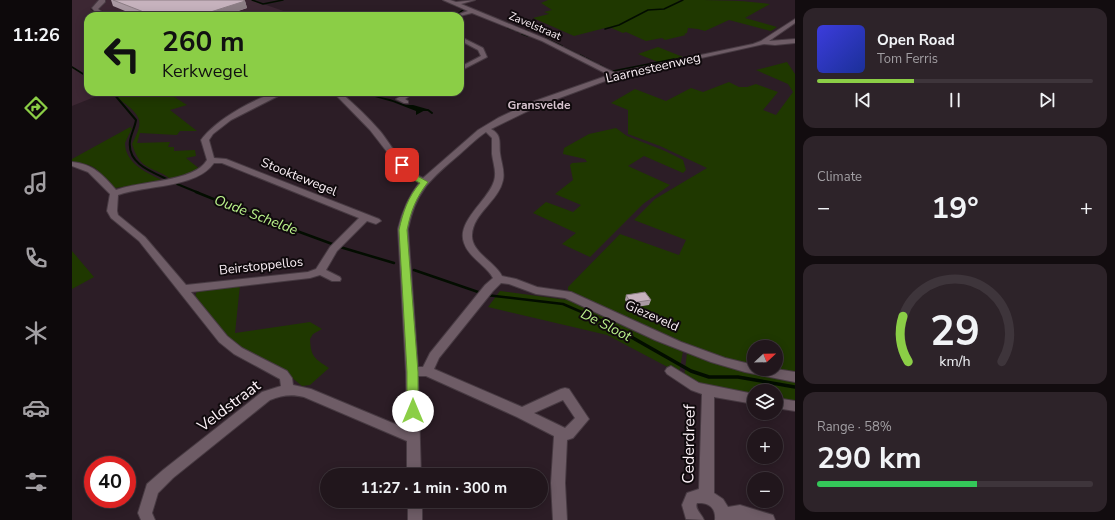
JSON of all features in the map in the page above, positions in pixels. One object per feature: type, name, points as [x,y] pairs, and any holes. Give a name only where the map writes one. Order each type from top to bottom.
[{"type":"street","points":[[99,12],[95,8],[102,2],[102,0]]},
{"type":"street","name":"Zavelstraat","points":[[446,0],[544,40],[614,75]]},
{"type":"street","points":[[456,4],[472,0]]},
{"type":"street","points":[[464,13],[472,10]]},
{"type":"street","name":"Laarnesteenweg","points":[[414,468],[412,372],[403,230],[407,211],[417,191],[424,182],[439,166],[486,129],[522,110],[614,75],[743,48],[763,42],[795,21]]},
{"type":"street","points":[[464,67],[484,57],[481,49],[465,41]]},
{"type":"street","points":[[763,42],[775,43],[795,41]]},
{"type":"street","points":[[114,194],[127,189],[192,178],[208,166],[211,160],[205,140],[211,132],[253,105],[274,96]]},
{"type":"street","points":[[340,96],[373,129],[409,175],[424,182]]},
{"type":"street","points":[[405,96],[399,99],[406,102]]},
{"type":"street","points":[[427,370],[434,356],[484,294],[499,279],[493,269],[472,250],[467,236],[472,221],[498,183],[499,172],[496,152],[497,137],[495,134],[486,129]]},
{"type":"street","name":"Stooktewegel","points":[[211,160],[223,161],[365,218],[376,221]]},
{"type":"street","points":[[72,164],[91,169],[114,194],[112,211],[114,216],[142,239],[162,262],[210,324],[228,343],[238,351],[283,374],[286,378],[287,389]]},
{"type":"street","name":"Beirstoppellos","points":[[183,289],[310,275],[320,271],[336,246],[365,218]]},
{"type":"street","points":[[320,271],[336,279]]},
{"type":"street","name":"Giezeveld","points":[[499,279],[511,279],[531,289],[547,293],[567,295],[716,360],[795,377]]},
{"type":"street","points":[[412,372],[427,370],[522,413],[561,433],[568,434],[583,419],[565,393],[522,413]]},
{"type":"street","points":[[671,372],[695,387],[708,391]]},
{"type":"street","name":"Veldstraat","points":[[148,520],[145,513],[146,503],[152,489],[168,474],[266,396],[287,389],[297,389],[306,392],[413,438]]},
{"type":"street","name":"Cederdreef","points":[[706,496],[708,391],[747,398]]},
{"type":"street","points":[[783,404],[795,406]]},
{"type":"street","points":[[560,520],[558,483],[561,433]]},
{"type":"street","name":"Cederdreef","points":[[697,520],[689,510],[690,501],[696,496],[706,496],[716,502],[722,509],[722,517],[740,512],[768,520]]},
{"type":"street","points":[[415,508],[415,520]]},
{"type":"shaded area","points":[[72,0],[97,0],[98,2],[90,9],[94,12],[84,12],[84,96],[97,96],[72,106]]},
{"type":"shaded area","points":[[105,0],[252,0],[286,12],[104,12],[98,8]]},
{"type":"shaded area","points":[[371,96],[390,99],[406,105],[413,105],[427,109],[416,115],[416,111]]},
{"type":"green space","points":[[548,0],[680,0],[677,3],[683,0],[705,0],[770,4],[745,18],[777,27],[771,31],[729,20],[705,31],[688,28],[687,33],[684,34],[686,35],[665,40],[662,38],[646,41],[626,32],[623,33],[609,27],[574,36],[533,18],[549,14],[544,12],[552,10],[541,3]]},
{"type":"green space","points":[[658,47],[683,57],[658,62],[638,54]]},
{"type":"green space","points":[[787,62],[795,74],[795,373],[783,370],[783,340],[747,340],[747,364],[688,346],[568,290],[568,287],[620,234],[679,255],[686,240],[634,220],[655,199],[707,168],[660,146],[628,134],[628,110],[611,103],[635,89],[666,101],[691,88],[703,92],[729,82],[739,87],[747,87],[756,84],[778,92],[763,110],[776,115],[793,92],[788,84],[756,70]]},
{"type":"green space","points":[[115,96],[173,96],[187,105],[170,110],[197,131],[180,131],[177,135],[140,133],[137,143],[170,142],[168,147],[174,147],[174,151],[195,150],[196,156],[186,158],[201,170],[172,180],[148,167],[139,160],[132,144],[139,126],[139,120],[135,112]]},
{"type":"green space","points":[[132,126],[125,143],[129,157],[139,167],[164,181],[115,188],[95,168],[89,165],[72,162],[72,159]]},
{"type":"green space","points":[[616,128],[627,136],[683,160],[686,170],[683,173],[644,156],[628,166],[670,185],[643,204],[590,257],[562,244],[576,233],[533,213],[546,202],[573,212],[581,205],[555,194],[573,180],[570,165],[572,163],[587,162],[585,159],[563,154],[564,148],[589,134]]},
{"type":"green space","points":[[72,251],[94,277],[72,289]]},
{"type":"green space","points":[[240,285],[235,333],[310,322],[322,329],[313,334],[310,339],[311,350],[317,359],[329,368],[310,385],[302,386],[290,376],[242,349],[230,340],[195,298],[197,290]]},
{"type":"green space","points":[[500,291],[575,301],[683,351],[679,373],[607,335],[488,307]]},
{"type":"green space","points":[[687,353],[715,363],[747,370],[747,376],[776,376],[795,380],[795,402],[783,399],[783,384],[747,384],[747,393],[708,386],[684,378]]},
{"type":"building","points":[[113,0],[245,1],[211,12],[144,12]]},
{"type":"building","points":[[645,292],[651,300],[631,303],[626,295]]},
{"type":"waterway","points":[[252,0],[263,4],[283,0]]},
{"type":"waterway","points":[[605,29],[619,25],[648,10],[664,9],[683,0]]},
{"type":"waterway","points":[[452,4],[461,8]]},
{"type":"waterway","points":[[460,12],[464,9]]},
{"type":"waterway","points":[[504,22],[508,23]]},
{"type":"waterway","points":[[515,26],[522,29]]},
{"type":"waterway","points":[[508,28],[514,30]]},
{"type":"waterway","points":[[522,34],[528,36]]},
{"type":"waterway","points":[[545,38],[562,46]]},
{"type":"waterway","points":[[565,48],[577,54]]},
{"type":"waterway","points":[[580,55],[584,57]]},
{"type":"waterway","points":[[586,58],[597,64]]},
{"type":"waterway","points":[[677,59],[681,58]]},
{"type":"waterway","points":[[613,71],[674,59]]},
{"type":"waterway","points":[[600,65],[607,69]]},
{"type":"waterway","name":"Oude Schelde","points":[[72,67],[84,74]]},
{"type":"waterway","name":"Oude Schelde","points":[[116,96],[136,120],[130,141],[132,156],[148,170],[169,180]]},
{"type":"waterway","points":[[424,110],[428,110],[432,113]]},
{"type":"waterway","name":"Oude Schelde","points":[[177,184],[199,193]]},
{"type":"waterway","name":"Oude Schelde","points":[[196,192],[335,245]]},
{"type":"waterway","name":"Oude Schelde","points":[[340,247],[394,263]]},
{"type":"waterway","name":"De Sloot","points":[[414,270],[481,293]]},
{"type":"waterway","name":"De Sloot","points":[[486,295],[563,304],[607,323],[628,335]]},
{"type":"waterway","name":"De Sloot","points":[[626,334],[691,371],[709,377],[738,377],[795,387]]},
{"type":"district","name":"Gransvelde","points":[[539,105]]},
{"type":"route","points":[[402,165],[409,175],[424,182],[417,191],[407,211],[403,230],[413,411]]}]
